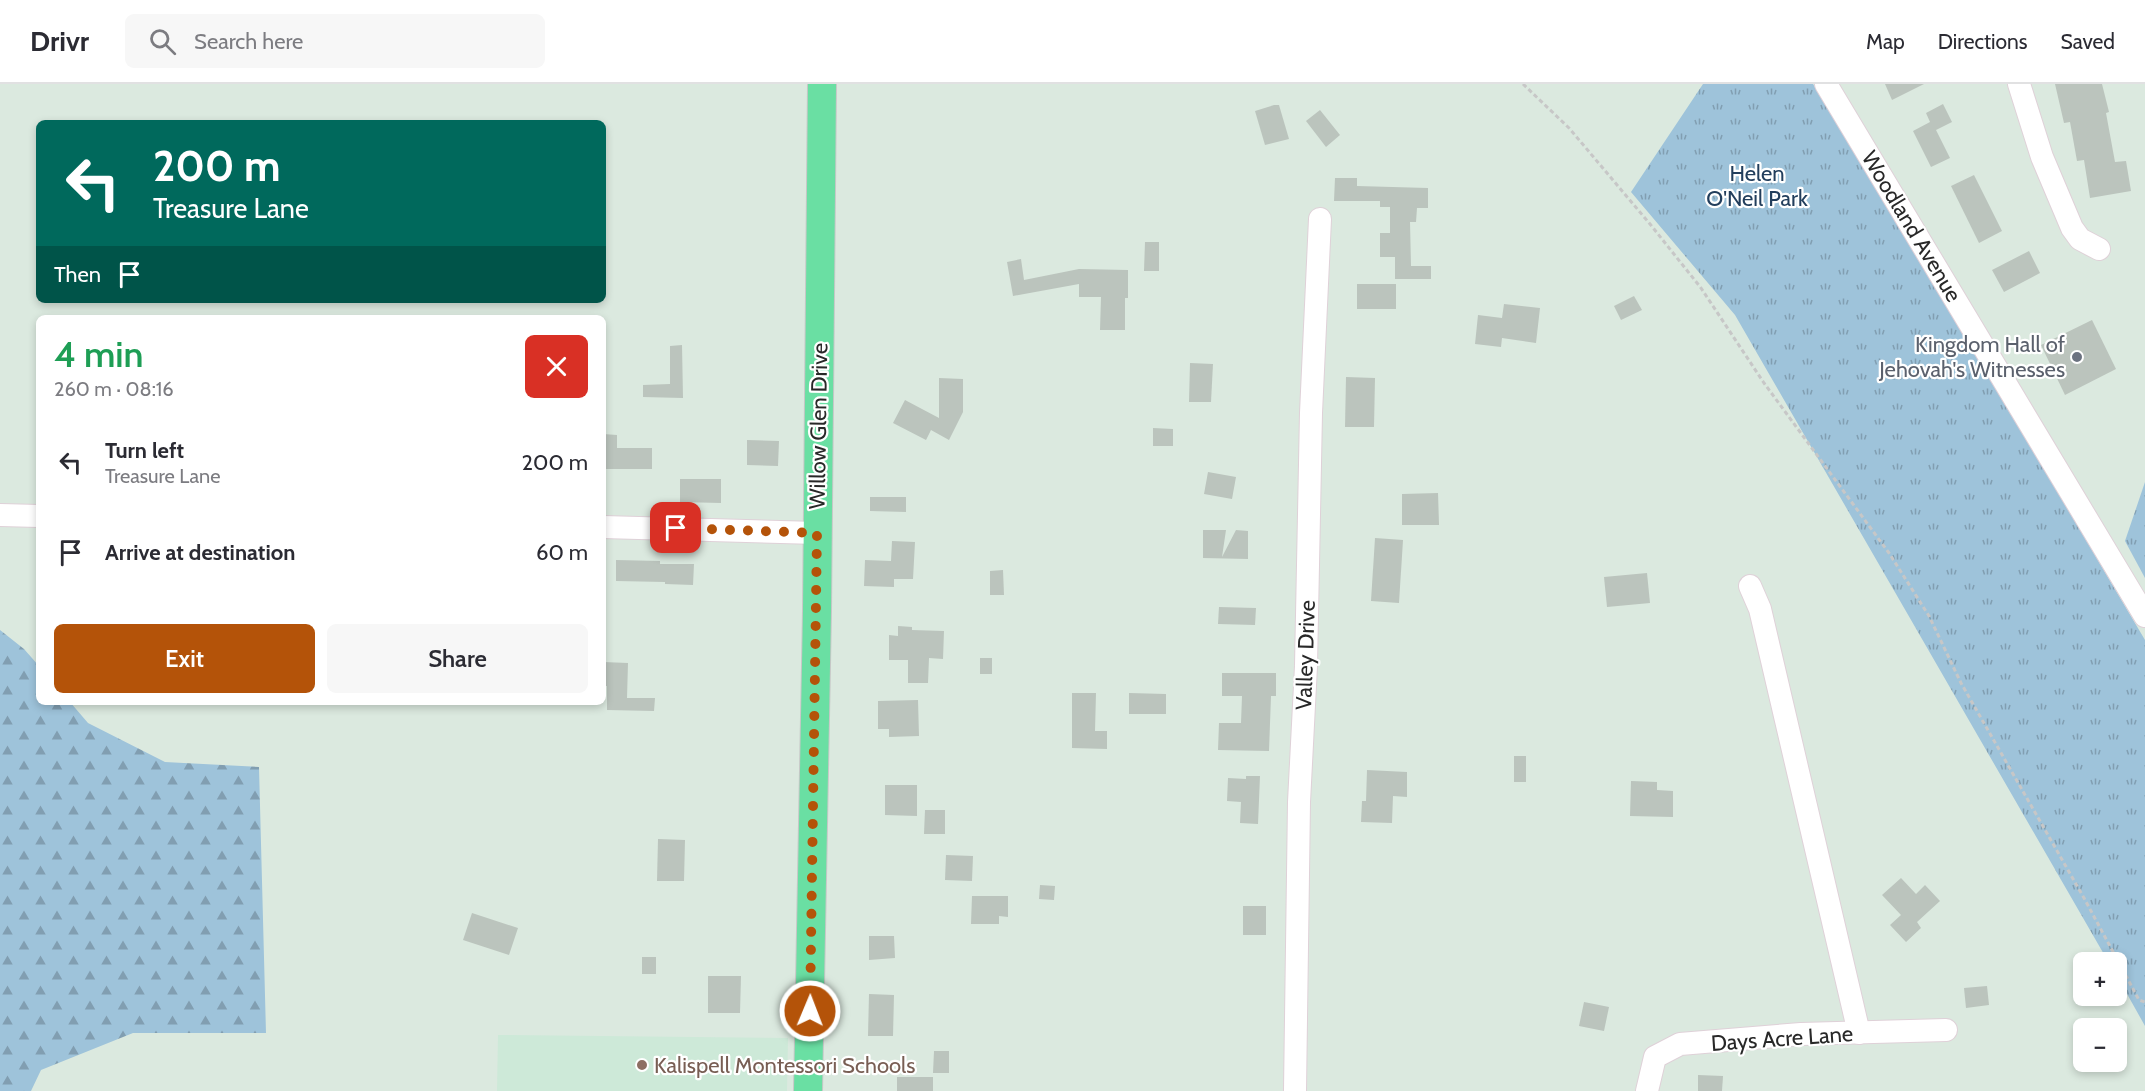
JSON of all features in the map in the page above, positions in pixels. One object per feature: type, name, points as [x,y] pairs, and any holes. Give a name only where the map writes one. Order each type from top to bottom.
[{"type":"main road","name":"Willow Glen Drive","points":[[808,1091],[813,896],[822,84]]},
{"type":"street","name":"Woodland Avenue","points":[[1826,84],[2145,616]]},
{"type":"street","points":[[2019,84],[2042,157],[2073,228],[2080,239],[2099,249]]},
{"type":"street","name":"Valley Drive","points":[[1295,1091],[1299,802],[1305,666],[1311,413],[1320,219]]},
{"type":"street","points":[[0,515],[36,516]]},
{"type":"street","points":[[606,527],[817,533]]},
{"type":"street","points":[[1750,586],[1760,609],[1858,1033]]},
{"type":"street","name":"Days Acre Lane","points":[[1647,1091],[1655,1057],[1680,1044],[1801,1035],[1946,1030]]},
{"type":"path","points":[[1523,84],[1569,128],[1701,288],[1764,382],[1889,553],[1929,616],[1961,683],[2084,898],[2139,1000],[2145,1002]]},
{"type":"shaded area","name":"Kalispell Montessori Schools","points":[[498,1035],[788,1038],[787,1091],[497,1091]]},
{"type":"green space","name":"Helen O'Neil Park","points":[[1703,84],[1813,84],[2145,640],[2145,1026],[2127,994],[2127,952],[2103,952],[1735,315],[1631,192]]},
{"type":"green space","points":[[2145,482],[2145,578],[2125,541]]},
{"type":"green space","points":[[0,630],[24,649],[36,663],[36,705],[73,705],[88,723],[165,762],[259,767],[266,1033],[133,1033],[41,1070],[31,1091],[0,1091]]},
{"type":"building","points":[[1885,84],[1924,84],[1892,100]]},
{"type":"building","points":[[2055,84],[2102,84],[2109,112],[2106,113],[2115,162],[2126,161],[2131,191],[2090,198],[2084,160],[2077,161],[2070,122],[2064,123]]},
{"type":"building","points":[[1943,104],[1952,122],[1936,130],[1950,158],[1931,167],[1913,131],[1930,122],[1926,113]]},
{"type":"building","points":[[1279,105],[1289,139],[1265,145],[1255,111]]},
{"type":"building","points":[[1320,110],[1340,135],[1326,147],[1306,121]]},
{"type":"building","points":[[1974,175],[2002,231],[1979,243],[1951,186]]},
{"type":"building","points":[[1335,178],[1357,178],[1357,186],[1428,188],[1428,208],[1417,208],[1416,222],[1410,222],[1411,266],[1431,266],[1431,279],[1395,279],[1395,257],[1380,257],[1380,233],[1390,233],[1390,207],[1380,207],[1380,201],[1334,201]]},
{"type":"building","points":[[1145,242],[1159,242],[1159,271],[1144,271]]},
{"type":"building","points":[[2029,251],[2040,273],[2004,292],[1992,270]]},
{"type":"building","points":[[1021,259],[1024,280],[1079,269],[1128,270],[1125,330],[1100,330],[1101,297],[1079,297],[1079,284],[1013,296],[1007,262]]},
{"type":"building","points":[[1357,284],[1396,284],[1396,309],[1357,309]]},
{"type":"building","points":[[1634,296],[1642,310],[1621,320],[1614,306]]},
{"type":"building","points":[[1504,304],[1540,308],[1536,343],[1502,338],[1501,347],[1475,344],[1478,315],[1502,318]]},
{"type":"building","points":[[2092,320],[2116,369],[2065,395],[2041,345]]},
{"type":"building","points":[[682,345],[683,398],[643,397],[643,385],[670,384],[670,346]]},
{"type":"building","points":[[1190,363],[1213,364],[1211,402],[1189,402]]},
{"type":"building","points":[[1346,377],[1375,378],[1374,427],[1345,427]]},
{"type":"building","points":[[939,378],[963,379],[963,412],[949,440],[931,430],[926,440],[893,423],[905,400],[939,418]]},
{"type":"building","points":[[1153,428],[1173,429],[1173,446],[1153,446]]},
{"type":"building","points":[[606,434],[617,435],[617,448],[652,448],[652,469],[606,469]]},
{"type":"building","points":[[747,440],[779,441],[778,466],[747,465]]},
{"type":"building","points":[[1208,472],[1236,477],[1232,499],[1204,494]]},
{"type":"building","points":[[680,479],[721,479],[721,503],[680,502]]},
{"type":"building","points":[[1438,493],[1439,525],[1402,525],[1402,494]]},
{"type":"building","points":[[870,497],[906,497],[906,512],[870,511]]},
{"type":"building","points":[[1203,530],[1226,530],[1222,557],[1236,530],[1248,531],[1248,559],[1203,558]]},
{"type":"building","points":[[1375,538],[1403,540],[1399,603],[1371,601]]},
{"type":"building","points":[[892,541],[915,542],[913,579],[894,579],[894,587],[864,586],[865,560],[891,561]]},
{"type":"building","points":[[616,560],[694,564],[693,585],[616,581]]},
{"type":"building","points":[[1003,570],[1004,595],[990,595],[990,571]]},
{"type":"building","points":[[1647,573],[1650,603],[1607,607],[1604,577]]},
{"type":"building","points":[[1219,607],[1256,608],[1255,625],[1218,624]]},
{"type":"building","points":[[898,626],[912,627],[912,630],[944,631],[943,659],[929,658],[928,683],[908,683],[908,660],[889,660],[889,635],[898,636]]},
{"type":"building","points":[[980,658],[992,658],[992,674],[980,674]]},
{"type":"building","points":[[606,662],[628,663],[627,698],[655,698],[654,711],[607,710]]},
{"type":"building","points":[[1222,673],[1276,673],[1276,696],[1271,696],[1269,751],[1218,750],[1219,723],[1241,723],[1242,696],[1222,696]]},
{"type":"building","points":[[1072,693],[1096,693],[1095,731],[1107,731],[1107,749],[1072,748]]},
{"type":"building","points":[[1129,693],[1166,694],[1166,714],[1129,714]]},
{"type":"building","points":[[918,700],[919,736],[889,737],[889,729],[878,729],[878,701]]},
{"type":"building","points":[[1514,756],[1526,756],[1526,782],[1514,782]]},
{"type":"building","points":[[1367,770],[1407,772],[1407,797],[1393,796],[1392,823],[1361,822],[1362,801],[1366,801]]},
{"type":"building","points":[[1246,776],[1260,776],[1258,824],[1240,823],[1241,802],[1227,801],[1228,778],[1246,779]]},
{"type":"building","points":[[1631,781],[1657,782],[1657,790],[1673,791],[1673,817],[1630,816]]},
{"type":"building","points":[[885,785],[917,785],[917,816],[885,815]]},
{"type":"building","points":[[925,810],[945,810],[945,834],[924,834]]},
{"type":"building","points":[[658,839],[685,840],[684,881],[657,881]]},
{"type":"building","points":[[946,855],[973,856],[972,881],[945,880]]},
{"type":"building","points":[[1901,878],[1916,894],[1925,885],[1940,901],[1917,922],[1921,928],[1906,942],[1890,925],[1901,915],[1882,895]]},
{"type":"building","points":[[1040,885],[1055,886],[1054,900],[1039,899]]},
{"type":"building","points":[[972,896],[1008,896],[1008,917],[999,916],[999,924],[971,924]]},
{"type":"building","points":[[1243,906],[1266,906],[1266,935],[1243,935]]},
{"type":"building","points":[[472,913],[518,928],[509,955],[463,940]]},
{"type":"building","points":[[869,936],[894,936],[895,958],[869,960]]},
{"type":"building","points":[[642,957],[656,957],[656,974],[642,974]]},
{"type":"building","points":[[708,976],[741,976],[740,1013],[708,1013]]},
{"type":"building","points":[[1987,986],[1989,1005],[1966,1008],[1964,988]]},
{"type":"building","points":[[869,994],[894,995],[893,1036],[868,1036]]},
{"type":"building","points":[[1584,1002],[1609,1007],[1604,1031],[1579,1026]]},
{"type":"building","points":[[934,1051],[949,1051],[949,1073],[933,1073]]},
{"type":"building","points":[[1698,1075],[1723,1076],[1722,1091],[1698,1091]]},
{"type":"building","points":[[897,1077],[933,1077],[933,1091],[897,1091]]},
{"type":"place","name":"Kingdom Hall of Jehovah's Witnesses","points":[[2077,357]]},
{"type":"place","name":"Kalispell Montessori Schools","points":[[642,1065]]},
{"type":"route","points":[[676,528],[817,533],[810,1011]]}]
